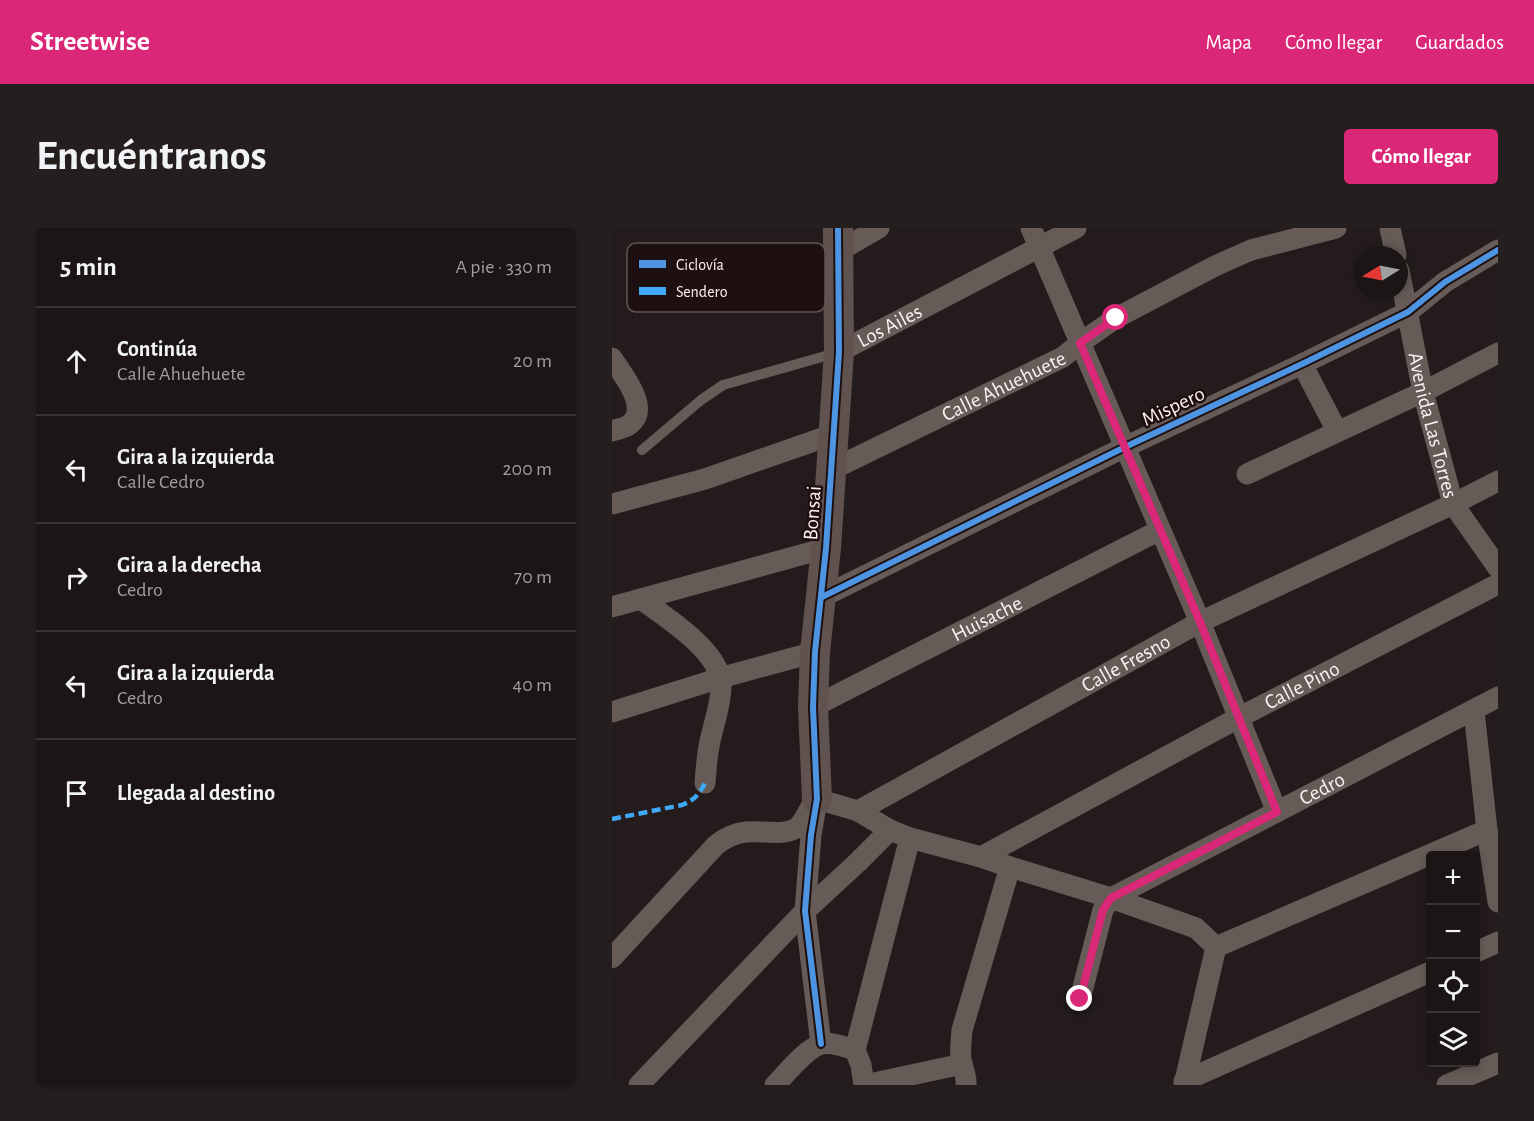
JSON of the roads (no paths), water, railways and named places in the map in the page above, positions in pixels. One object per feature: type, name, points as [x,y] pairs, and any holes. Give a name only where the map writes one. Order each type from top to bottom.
[{"type":"street","points":[[838,240],[879,228]]},
{"type":"street","name":"Los Ailes","points":[[840,352],[1035,238],[1076,228]]},
{"type":"street","name":"Calle Ahuehuete","points":[[831,470],[1063,357],[1116,318],[1224,261],[1251,250],[1336,228]]},
{"type":"street","points":[[1390,228],[1394,246]]},
{"type":"street","points":[[1035,238],[1200,622],[1277,812]]},
{"type":"street","name":"Bonsai","points":[[817,799],[813,707],[815,652],[822,597],[840,352],[838,240]]},
{"type":"street","name":"Mispero","points":[[822,597],[1125,447],[1408,312],[1445,282],[1498,250]]},
{"type":"street","name":"Avenida Las Torres","points":[[1405,300],[1423,392],[1453,504],[1498,568]]},
{"type":"street","points":[[1247,474],[1423,392],[1498,352]]},
{"type":"street","points":[[612,358],[638,400],[637,415],[630,425],[612,431]]},
{"type":"street","points":[[1302,364],[1337,431]]},
{"type":"street","points":[[612,504],[705,479],[834,434]]},
{"type":"street","name":"Calle Fresno","points":[[858,810],[1200,622],[1498,481]]},
{"type":"street","name":"Huisache","points":[[813,707],[1160,530]]},
{"type":"street","points":[[612,607],[826,548]]},
{"type":"street","name":"Calle Pino","points":[[981,857],[1238,718],[1498,584]]},
{"type":"street","points":[[641,599],[684,631],[714,663],[720,678],[719,705],[710,744],[705,783]]},
{"type":"street","points":[[612,712],[720,678],[815,652]]},
{"type":"street","name":"Cedro","points":[[1111,898],[1498,697]]},
{"type":"street","points":[[1474,711],[1487,830],[1498,902]]},
{"type":"street","points":[[817,799],[858,810],[890,830],[910,838],[981,857],[1111,898],[1196,928],[1215,947]]},
{"type":"street","points":[[817,799],[811,835],[805,911],[821,1044]]},
{"type":"street","points":[[612,958],[716,845],[724,839],[745,832],[784,832],[796,828],[817,799]]},
{"type":"street","points":[[639,1085],[805,911],[890,830]]},
{"type":"street","points":[[1215,947],[1487,830]]},
{"type":"street","points":[[910,838],[855,1050],[861,1065],[864,1085],[962,1064]]},
{"type":"street","points":[[966,1085],[960,1049],[962,1030],[1010,867]]},
{"type":"street","points":[[1080,999],[1103,910],[1111,898]]},
{"type":"street","points":[[1480,950],[1498,942]]},
{"type":"street","points":[[1184,1083],[1215,947]]},
{"type":"street","points":[[1184,1083],[1426,974]]},
{"type":"street","points":[[775,1085],[809,1051],[821,1044],[839,1045],[855,1050]]},
{"type":"street","points":[[1447,1085],[1498,1063]]},
{"type":"lane","name":"Los Ailes","points":[[642,450],[701,400],[723,385],[840,352]]}]
